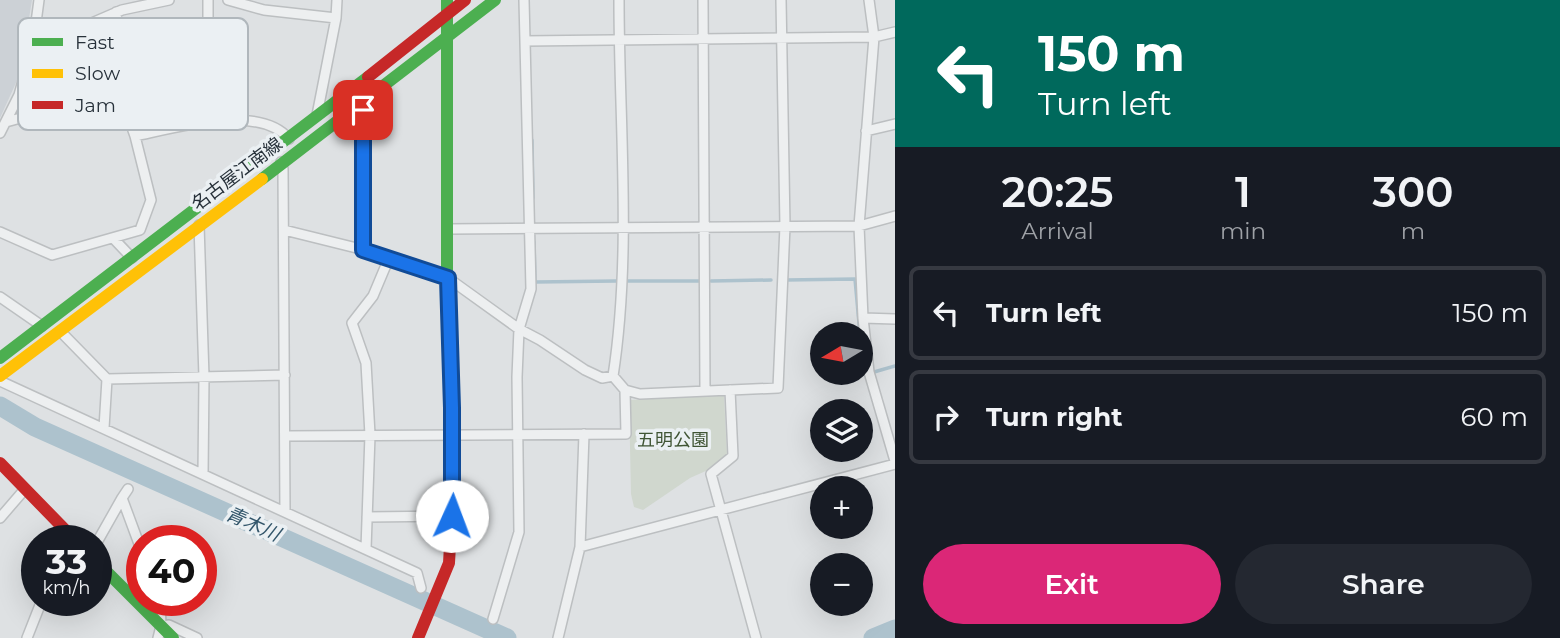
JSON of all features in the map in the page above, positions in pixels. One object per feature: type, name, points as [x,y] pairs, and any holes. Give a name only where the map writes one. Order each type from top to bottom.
[{"type":"main road","points":[[418,638],[440,591],[449,564],[452,516],[446,0]]},
{"type":"main road","name":"名古屋江南線","points":[[0,358],[289,139],[465,0]]},
{"type":"main road","name":"名古屋江南線","points":[[0,378],[495,0]]},
{"type":"main road","points":[[0,463],[58,525]]},
{"type":"main road","points":[[112,579],[159,632],[173,638]]},
{"type":"street","points":[[37,18],[39,0]]},
{"type":"street","points":[[103,18],[116,12],[169,0]]},
{"type":"street","points":[[208,0],[208,18]]},
{"type":"street","points":[[228,0],[264,10],[336,18]]},
{"type":"street","points":[[317,115],[337,0]]},
{"type":"street","points":[[492,620],[519,532],[519,329],[531,289],[524,0]]},
{"type":"street","points":[[619,0],[622,227],[620,328],[613,376],[625,390],[640,394],[778,388],[785,226],[781,0]]},
{"type":"street","points":[[703,0],[705,391]]},
{"type":"street","points":[[580,547],[895,463],[869,372],[863,318],[859,226],[874,37],[869,0]]},
{"type":"street","points":[[116,12],[116,18]]},
{"type":"street","points":[[525,41],[874,37],[895,32]]},
{"type":"street","points":[[0,133],[18,97]]},
{"type":"street","points":[[358,104],[363,110],[363,250]]},
{"type":"street","points":[[6,122],[18,119]]},
{"type":"street","points":[[248,122],[281,128],[289,139]]},
{"type":"street","points":[[866,131],[895,124]]},
{"type":"street","points":[[0,232],[52,255],[140,230],[151,200],[133,130]]},
{"type":"street","points":[[135,136],[161,130]]},
{"type":"street","points":[[281,162],[284,230],[285,512]]},
{"type":"street","points":[[447,229],[859,226],[895,216]]},
{"type":"street","points":[[199,225],[204,377],[203,474]]},
{"type":"street","points":[[284,230],[363,250],[448,278],[519,329],[585,370],[602,378],[613,376]]},
{"type":"street","points":[[113,238],[132,258]]},
{"type":"street","points":[[366,549],[370,435],[366,363],[352,323],[373,296],[389,258]]},
{"type":"street","points":[[0,297],[41,326]]},
{"type":"street","points":[[863,318],[895,318]]},
{"type":"street","points":[[61,332],[107,379],[285,374]]},
{"type":"street","points":[[0,378],[417,573],[421,588]]},
{"type":"street","points":[[104,428],[107,379]]},
{"type":"street","points":[[286,436],[626,434],[625,390]]},
{"type":"street","points":[[730,390],[733,457],[711,474],[756,638]]},
{"type":"street","points":[[558,638],[580,547],[584,434]]},
{"type":"street","points":[[0,518],[25,489]]},
{"type":"street","points":[[107,525],[125,493],[134,525]]},
{"type":"street","points":[[367,517],[452,516]]},
{"type":"street","points":[[27,638],[36,616]]},
{"type":"street","points":[[159,632],[169,625],[197,638]]},
{"type":"shaded area","points":[[0,0],[32,0],[29,18],[18,18],[18,78],[0,118]]},
{"type":"green space","name":"五明公園","points":[[724,395],[727,455],[708,470],[690,478],[643,510],[634,507],[631,494],[629,400]]},
{"type":"waterway","points":[[532,140],[533,198]]},
{"type":"waterway","points":[[534,242],[535,282],[616,281]]},
{"type":"waterway","points":[[786,280],[855,279],[859,322]]},
{"type":"waterway","points":[[711,281],[771,280]]},
{"type":"waterway","points":[[628,281],[702,281]]},
{"type":"waterway","points":[[874,372],[895,366]]},
{"type":"waterway","name":"青木川","points":[[0,406],[35,427],[507,638]]},
{"type":"waterway","name":"青木川","points":[[873,638],[895,629]]},
{"type":"traffic: fast","points":[[447,0],[447,307],[451,429]]},
{"type":"traffic: fast","points":[[262,179],[495,0]]},
{"type":"traffic: fast","points":[[0,358],[368,77]]},
{"type":"traffic: fast","points":[[112,577],[173,638]]},
{"type":"traffic: slow","points":[[0,376],[262,179]]},
{"type":"traffic: jam","points":[[368,77],[465,0]]},
{"type":"traffic: jam","points":[[418,638],[449,563],[453,494],[451,429]]},
{"type":"traffic: jam","points":[[0,463],[60,525]]},
{"type":"route","points":[[363,110],[363,250],[448,278],[452,516]]}]
